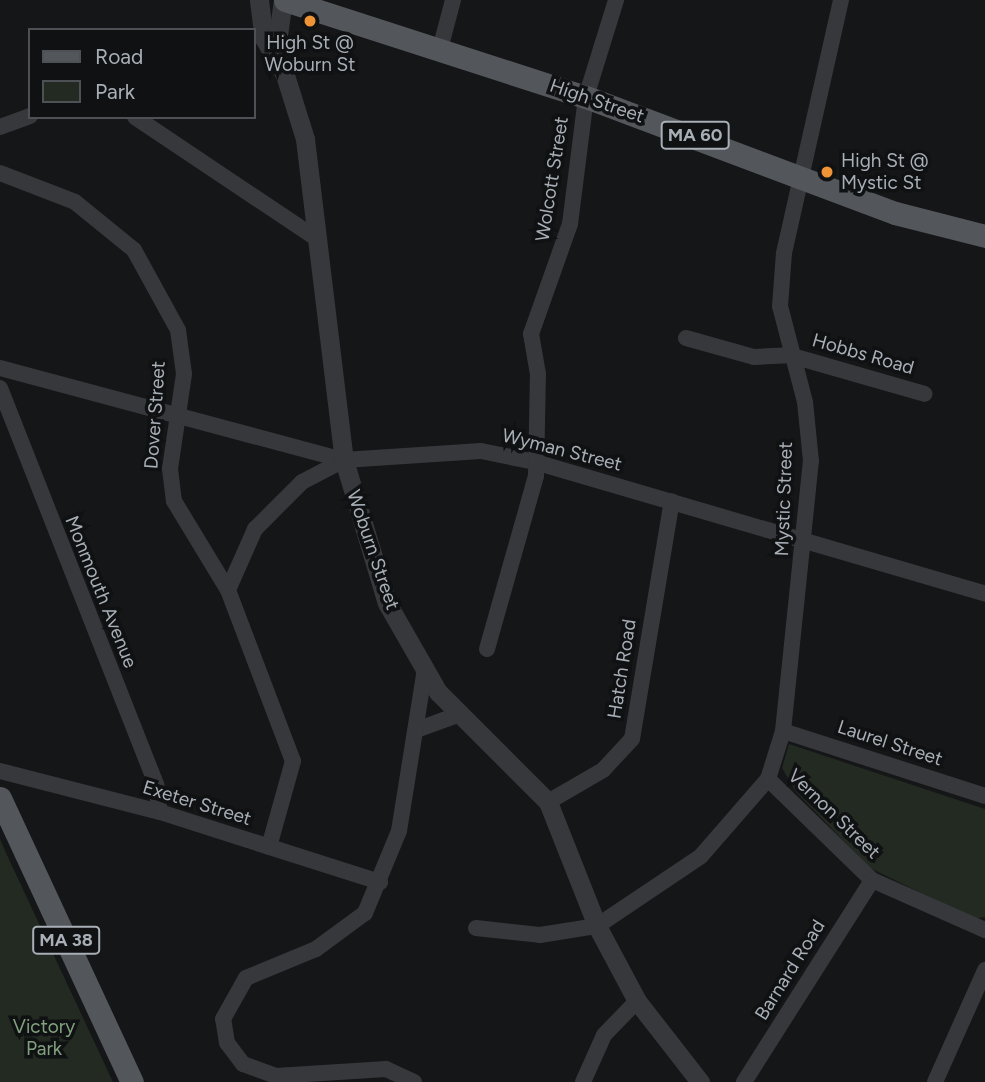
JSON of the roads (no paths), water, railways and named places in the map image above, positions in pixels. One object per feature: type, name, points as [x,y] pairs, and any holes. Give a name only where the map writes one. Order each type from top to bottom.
[{"type":"main road","name":"High Street","points":[[284,0],[586,97],[894,213],[985,236]]},
{"type":"main road","name":"MA 38","points":[[0,798],[132,1082]]},
{"type":"street","name":"Woburn Street","points":[[259,0],[264,38],[275,56],[304,139],[314,237],[344,460],[387,603],[425,669],[460,714],[548,802],[597,926],[637,1000],[700,1082]]},
{"type":"street","name":"Woburn Street","points":[[275,56],[284,0]]},
{"type":"street","points":[[440,49],[453,0]]},
{"type":"street","name":"Wolcott Street","points":[[487,649],[535,462],[538,374],[530,334],[570,224],[586,97],[616,0]]},
{"type":"street","name":"Mystic Street","points":[[597,926],[701,856],[768,779],[783,731],[811,461],[805,402],[789,355],[780,306],[783,266],[841,0]]},
{"type":"street","points":[[0,127],[28,117]]},
{"type":"street","points":[[138,119],[314,237]]},
{"type":"street","name":"Dover Street","points":[[0,173],[75,202],[134,250],[178,331],[184,374],[170,469],[174,501],[229,590],[293,761],[269,847]]},
{"type":"street","name":"Hobbs Road","points":[[686,338],[754,357],[789,355],[925,394]]},
{"type":"street","name":"Wyman Street","points":[[0,368],[344,460],[481,451],[535,462],[672,501],[804,544],[985,594]]},
{"type":"street","name":"Monmouth Avenue","points":[[0,388],[156,785],[160,812]]},
{"type":"street","points":[[229,590],[255,529],[302,482],[344,460]]},
{"type":"street","name":"Hatch Road","points":[[548,802],[603,770],[632,739],[672,501]]},
{"type":"street","points":[[414,1082],[386,1069],[276,1076],[243,1064],[227,1043],[223,1019],[246,978],[343,930],[365,913],[399,831],[419,729],[425,669]]},
{"type":"street","points":[[419,729],[460,714]]},
{"type":"street","name":"Laurel Street","points":[[783,731],[985,796]]},
{"type":"street","name":"Exeter Street","points":[[0,771],[160,812],[380,882]]},
{"type":"street","name":"Vernon Street","points":[[768,779],[872,880],[985,930]]},
{"type":"street","name":"Barnard Road","points":[[744,1082],[872,880]]},
{"type":"street","points":[[476,929],[540,934],[597,926]]},
{"type":"street","points":[[935,1082],[985,970]]},
{"type":"street","points":[[583,1082],[604,1035],[637,1000]]},
{"type":"place","name":"High St @ Woburn St","points":[[310,21]]},
{"type":"place","name":"High St @ Mystic St","points":[[827,172]]},
{"type":"park label","name":"Victory Park","points":[[44,1038]]}]
